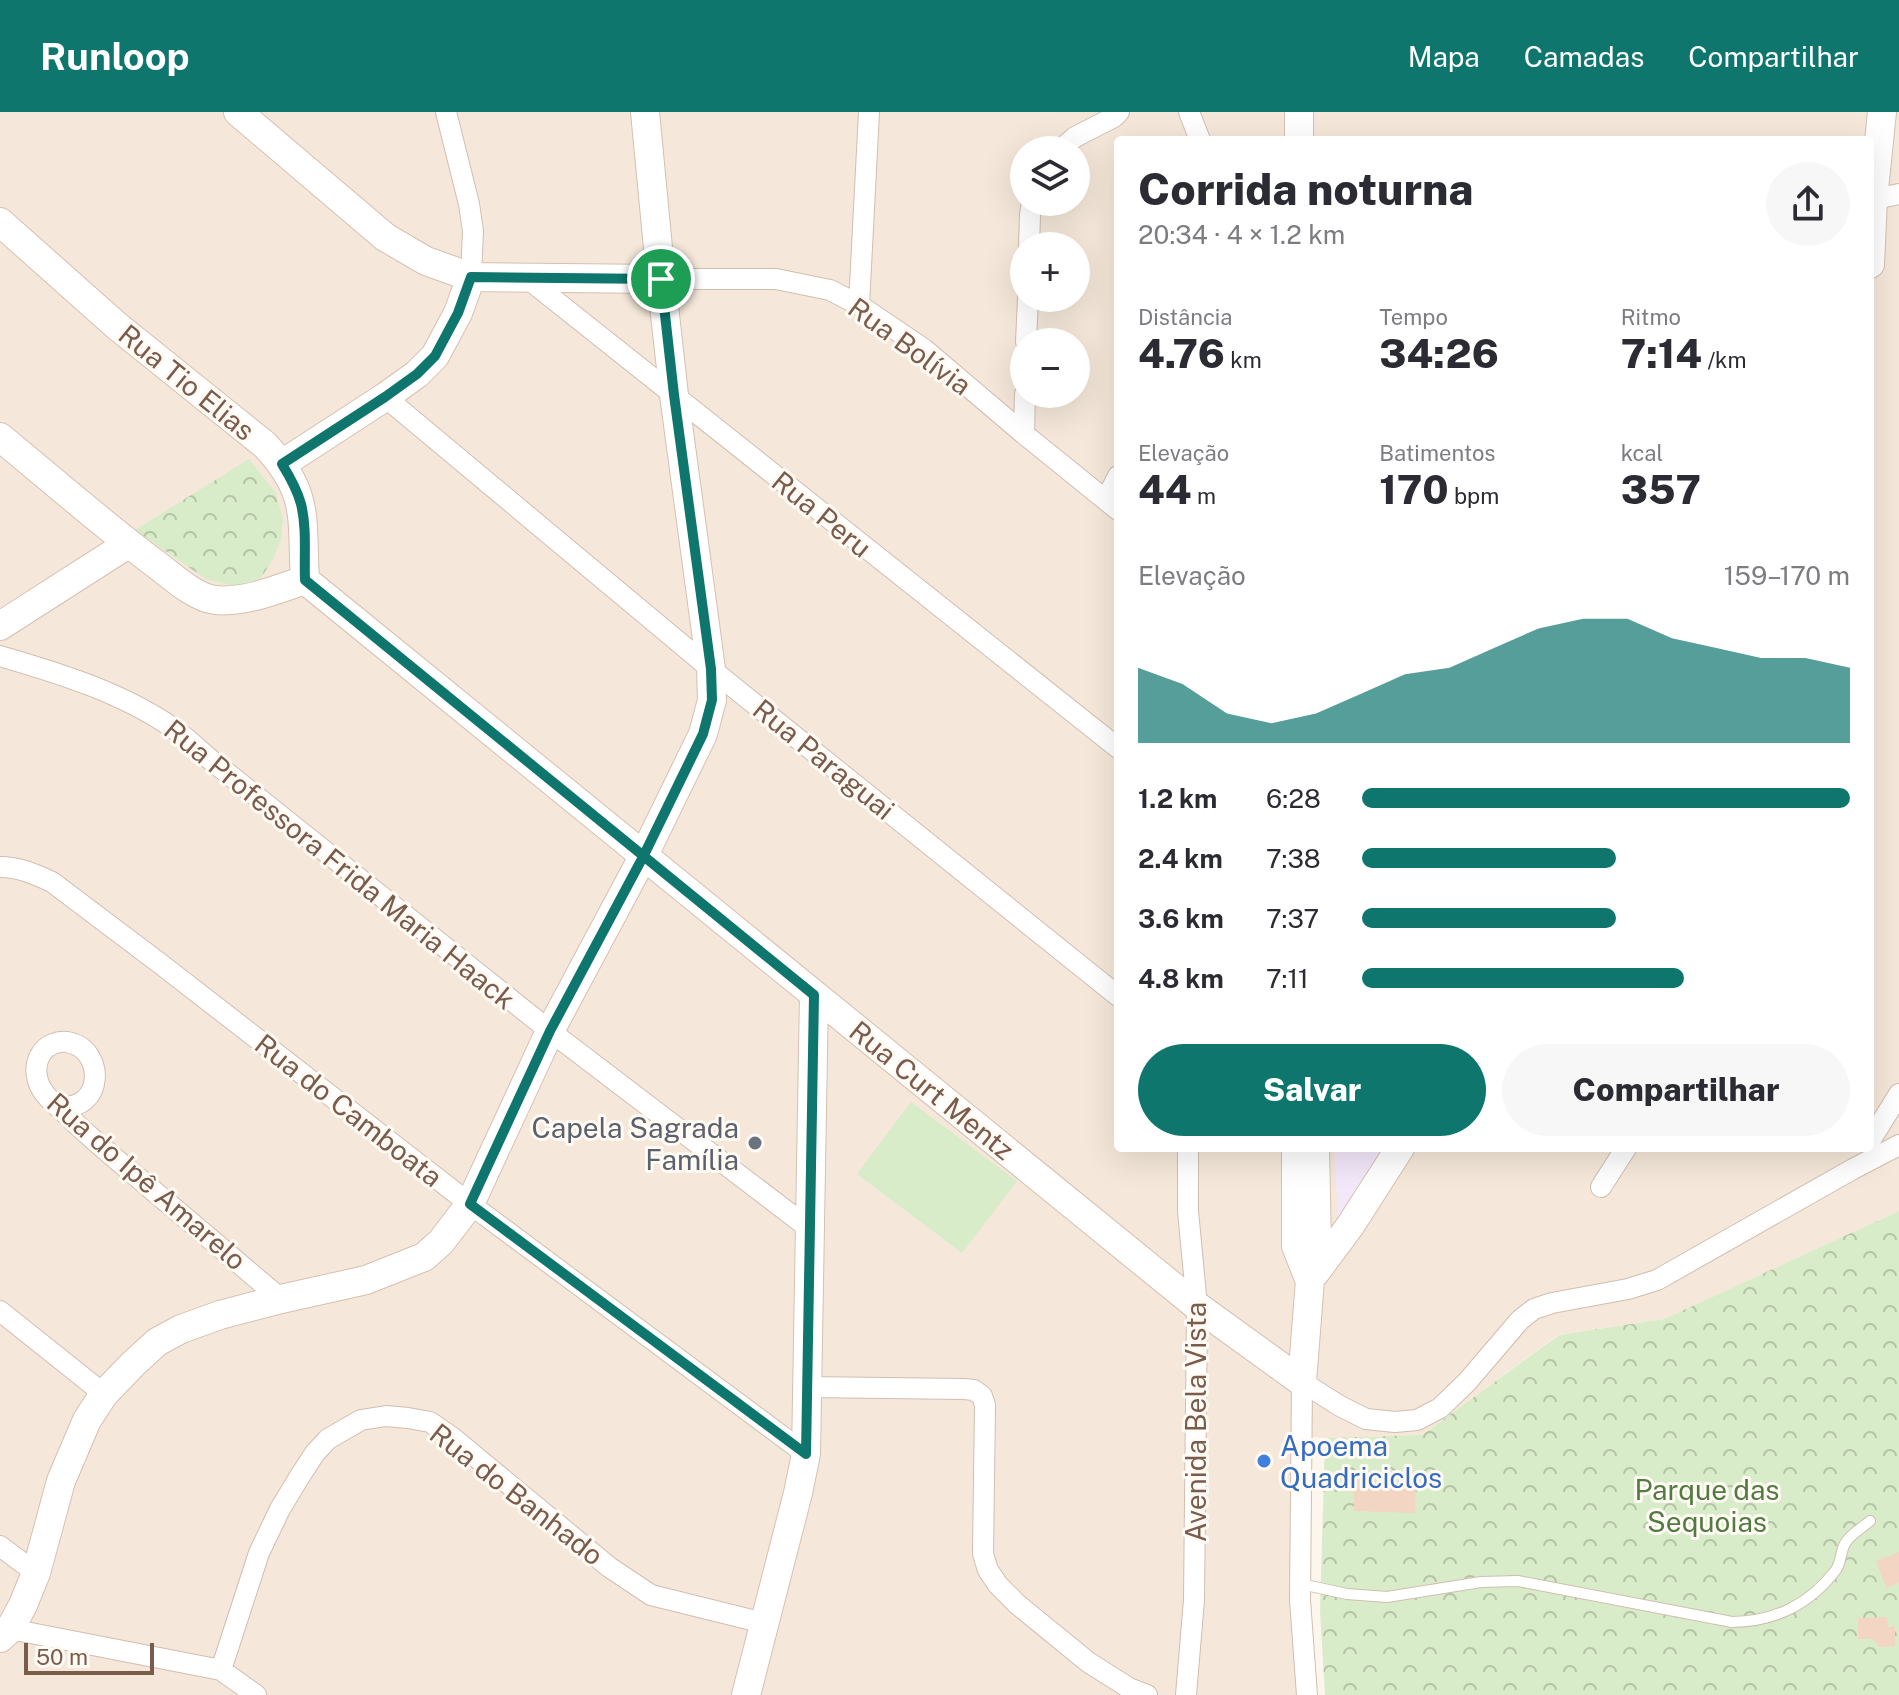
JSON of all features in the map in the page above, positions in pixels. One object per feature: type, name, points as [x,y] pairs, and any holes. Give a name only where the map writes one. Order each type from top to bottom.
[{"type":"main road","name":"Rua Bolívia","points":[[238,112],[385,237],[426,261],[471,277],[661,279]]},
{"type":"main road","points":[[5,1634],[23,1605],[36,1573],[61,1481],[87,1420],[104,1394],[157,1342],[181,1329],[220,1315],[366,1280],[424,1257],[441,1242],[470,1204],[550,1031],[644,855],[703,734],[712,700],[711,669],[674,395],[645,112]]},
{"type":"main road","points":[[1299,112],[1299,136]]},
{"type":"main road","points":[[1874,240],[1881,198],[1882,112]]},
{"type":"main road","name":"Rua Tio Elias","points":[[0,222],[117,326],[265,445],[282,464],[301,506],[305,580]]},
{"type":"main road","points":[[282,464],[417,374],[435,356],[458,313],[471,277]]},
{"type":"main road","points":[[0,437],[128,544],[189,589],[211,600],[251,597],[305,580]]},
{"type":"main road","points":[[0,626],[128,544]]},
{"type":"main road","name":"Rua Curt Mentz","points":[[305,580],[1197,1306],[1302,1382]]},
{"type":"main road","points":[[746,1695],[806,1454],[814,995]]},
{"type":"main road","points":[[1296,1152],[1296,1246],[1310,1280]]},
{"type":"main road","points":[[1302,1382],[1310,1280],[1317,1245],[1315,1152]]},
{"type":"main road","points":[[1310,1280],[1350,1226],[1397,1152]]},
{"type":"street","points":[[446,112],[469,204],[473,231],[471,277]]},
{"type":"street","points":[[859,305],[869,112]]},
{"type":"street","points":[[1077,136],[1119,112]]},
{"type":"street","points":[[1189,112],[1198,136]]},
{"type":"street","name":"Rua Peru","points":[[528,279],[1114,745]]},
{"type":"street","name":"Rua Bolívia","points":[[661,279],[776,279],[830,290],[859,305],[924,349],[1112,505]]},
{"type":"street","name":"Rua Paraguai","points":[[385,397],[711,669],[1114,993]]},
{"type":"street","points":[[1024,434],[1025,408]]},
{"type":"street","name":"Rua Professora Frida Maria Haack","points":[[0,656],[112,694],[175,729],[550,1031],[810,1229]]},
{"type":"street","name":"Rua do Camboata","points":[[0,867],[10,867],[52,882],[470,1204],[806,1454]]},
{"type":"street","name":"Rua do Ipê Amarelo","points":[[58,1106],[69,1108],[79,1104],[91,1093],[96,1080],[94,1066],[87,1054],[76,1045],[63,1042],[50,1045],[41,1053],[36,1064],[43,1092],[89,1137],[281,1299]]},
{"type":"street","points":[[1874,1135],[1899,1094]]},
{"type":"street","points":[[1302,1382],[1366,1419],[1395,1422],[1417,1420],[1440,1408],[1467,1382],[1520,1320],[1534,1309],[1657,1280],[1899,1145]]},
{"type":"street","name":"Avenida Bela Vista","points":[[1186,1695],[1194,1600],[1197,1306],[1188,1211],[1188,1152]]},
{"type":"street","points":[[1601,1187],[1623,1152]]},
{"type":"street","points":[[1853,1169],[1864,1152]]},
{"type":"street","points":[[0,1311],[104,1394]]},
{"type":"street","points":[[1302,1382],[1300,1600],[1307,1695]]},
{"type":"street","points":[[808,1387],[964,1389],[974,1390],[982,1396],[985,1405],[983,1554],[988,1570],[1017,1604],[1088,1662],[1129,1688],[1147,1695]]},
{"type":"street","name":"Rua do Banhado","points":[[221,1670],[259,1553],[300,1476],[328,1439],[361,1420],[386,1416],[430,1422],[609,1567],[651,1595],[764,1623]]},
{"type":"street","points":[[0,1546],[36,1573]]},
{"type":"street","points":[[5,1634],[221,1670],[256,1695]]},
{"type":"lane","points":[[1301,1584],[1347,1594],[1387,1597],[1481,1582],[1518,1581],[1732,1622],[1748,1622],[1777,1615],[1812,1596],[1838,1568],[1846,1541],[1870,1521]]},
{"type":"shaded area","points":[[0,112],[1899,112],[1899,1211],[1664,1319],[1558,1335],[1422,1435],[1301,1436],[1307,1695],[0,1695]]},
{"type":"shaded area","points":[[1334,1152],[1383,1152],[1344,1215],[1338,1216]]},
{"type":"green space","points":[[249,459],[276,493],[283,519],[281,540],[261,578],[234,586],[206,579],[135,530]]},
{"type":"green space","points":[[911,1102],[1017,1181],[962,1253],[857,1174]]},
{"type":"green space","name":"Parque das Sequoias","points":[[1899,1211],[1899,1695],[1325,1695],[1320,1611],[1325,1438],[1422,1435],[1559,1335],[1664,1319]]},
{"type":"building","points":[[1354,1480],[1416,1482],[1415,1513],[1354,1511]]},
{"type":"building","points":[[1899,1552],[1899,1583],[1886,1588],[1876,1561]]},
{"type":"building","points":[[1887,1617],[1888,1627],[1895,1626],[1895,1646],[1879,1647],[1873,1639],[1858,1639],[1858,1618]]},
{"type":"place","name":"Capela Sagrada Família","points":[[755,1143]]},
{"type":"place","name":"Apoema Quadriciclos","points":[[1264,1461]]},
{"type":"route","points":[[661,279],[471,277],[458,313],[435,356],[417,374],[282,464],[301,506],[305,580],[644,855],[814,995],[806,1454],[470,1204],[550,1031],[644,855],[703,734],[712,700],[711,669],[661,279]]}]
